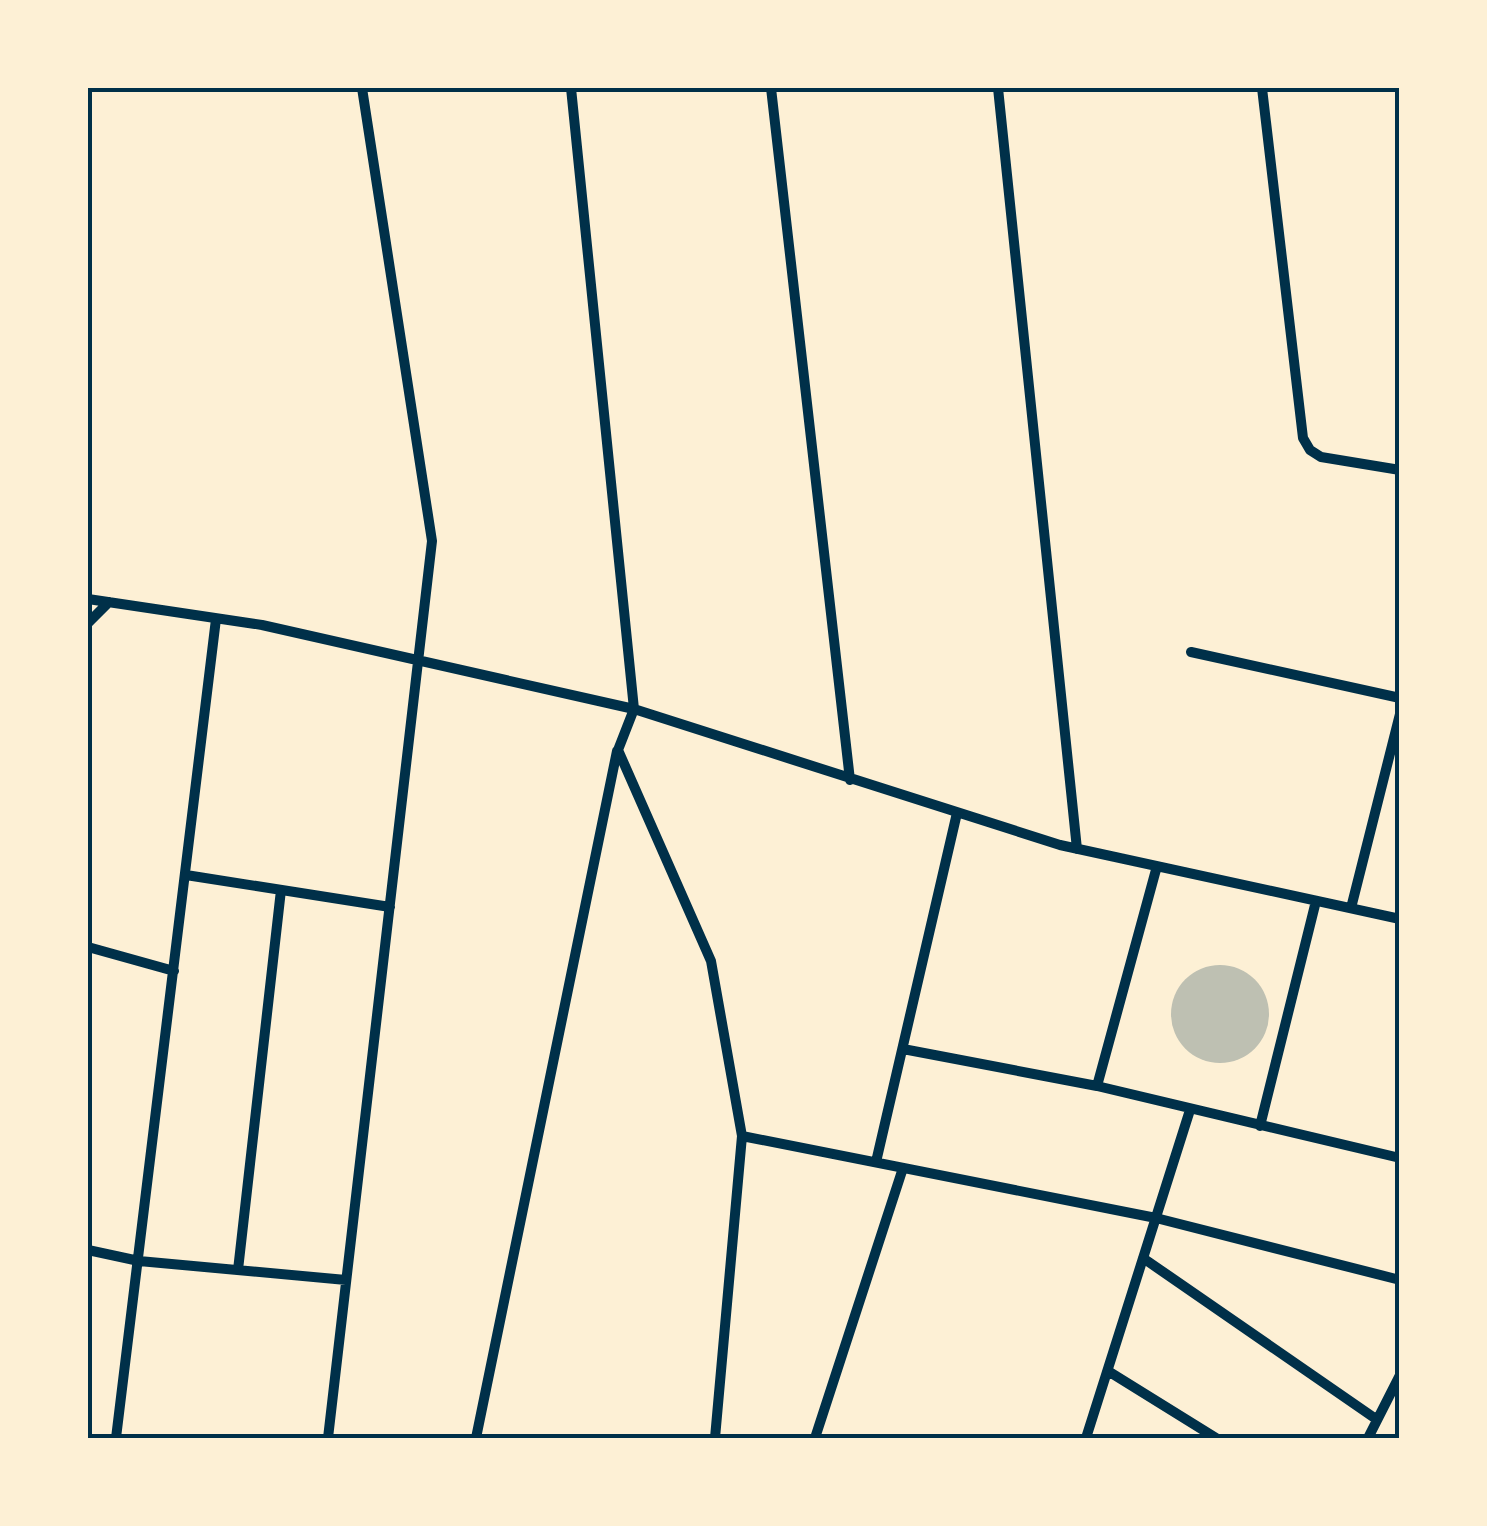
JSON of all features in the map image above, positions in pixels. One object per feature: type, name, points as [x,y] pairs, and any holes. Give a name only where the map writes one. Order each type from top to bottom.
[{"type":"street","points":[[328,1438],[432,541],[362,88]]},
{"type":"street","points":[[476,1438],[618,750],[634,709],[571,88]]},
{"type":"street","points":[[771,88],[850,780]]},
{"type":"street","points":[[998,88],[1076,848]]},
{"type":"street","points":[[1262,88],[1303,438],[1310,450],[1321,457],[1400,470]]},
{"type":"street","points":[[88,599],[262,626],[634,709],[1076,848],[1400,918]]},
{"type":"street","points":[[88,623],[110,602]]},
{"type":"street","points":[[116,1438],[216,619]]},
{"type":"street","points":[[1190,652],[1400,698]]},
{"type":"street","points":[[1351,908],[1400,714]]},
{"type":"street","points":[[618,750],[711,961],[742,1136],[715,1438]]},
{"type":"street","points":[[876,1162],[957,813]]},
{"type":"street","points":[[1097,1086],[1157,866]]},
{"type":"street","points":[[186,876],[390,906]]},
{"type":"street","points":[[238,1270],[281,890]]},
{"type":"street","points":[[1260,1126],[1316,901]]},
{"type":"street","points":[[88,948],[174,971]]},
{"type":"street","points":[[904,1049],[1097,1086],[1400,1158]]},
{"type":"street","points":[[1086,1438],[1190,1110]]},
{"type":"street","points":[[742,1136],[1156,1218],[1400,1280]]},
{"type":"street","points":[[815,1438],[904,1168]]},
{"type":"street","points":[[88,1250],[139,1261],[346,1280]]},
{"type":"street","points":[[1144,1258],[1376,1419]]},
{"type":"street","points":[[1108,1370],[1216,1438]]},
{"type":"street","points":[[1368,1438],[1400,1375]]},
{"type":"building","points":[[1220,965],[1239,969],[1255,979],[1265,995],[1269,1014],[1265,1033],[1255,1049],[1239,1059],[1220,1063],[1201,1059],[1185,1049],[1175,1033],[1171,1014],[1175,995],[1185,979],[1201,969]]}]
